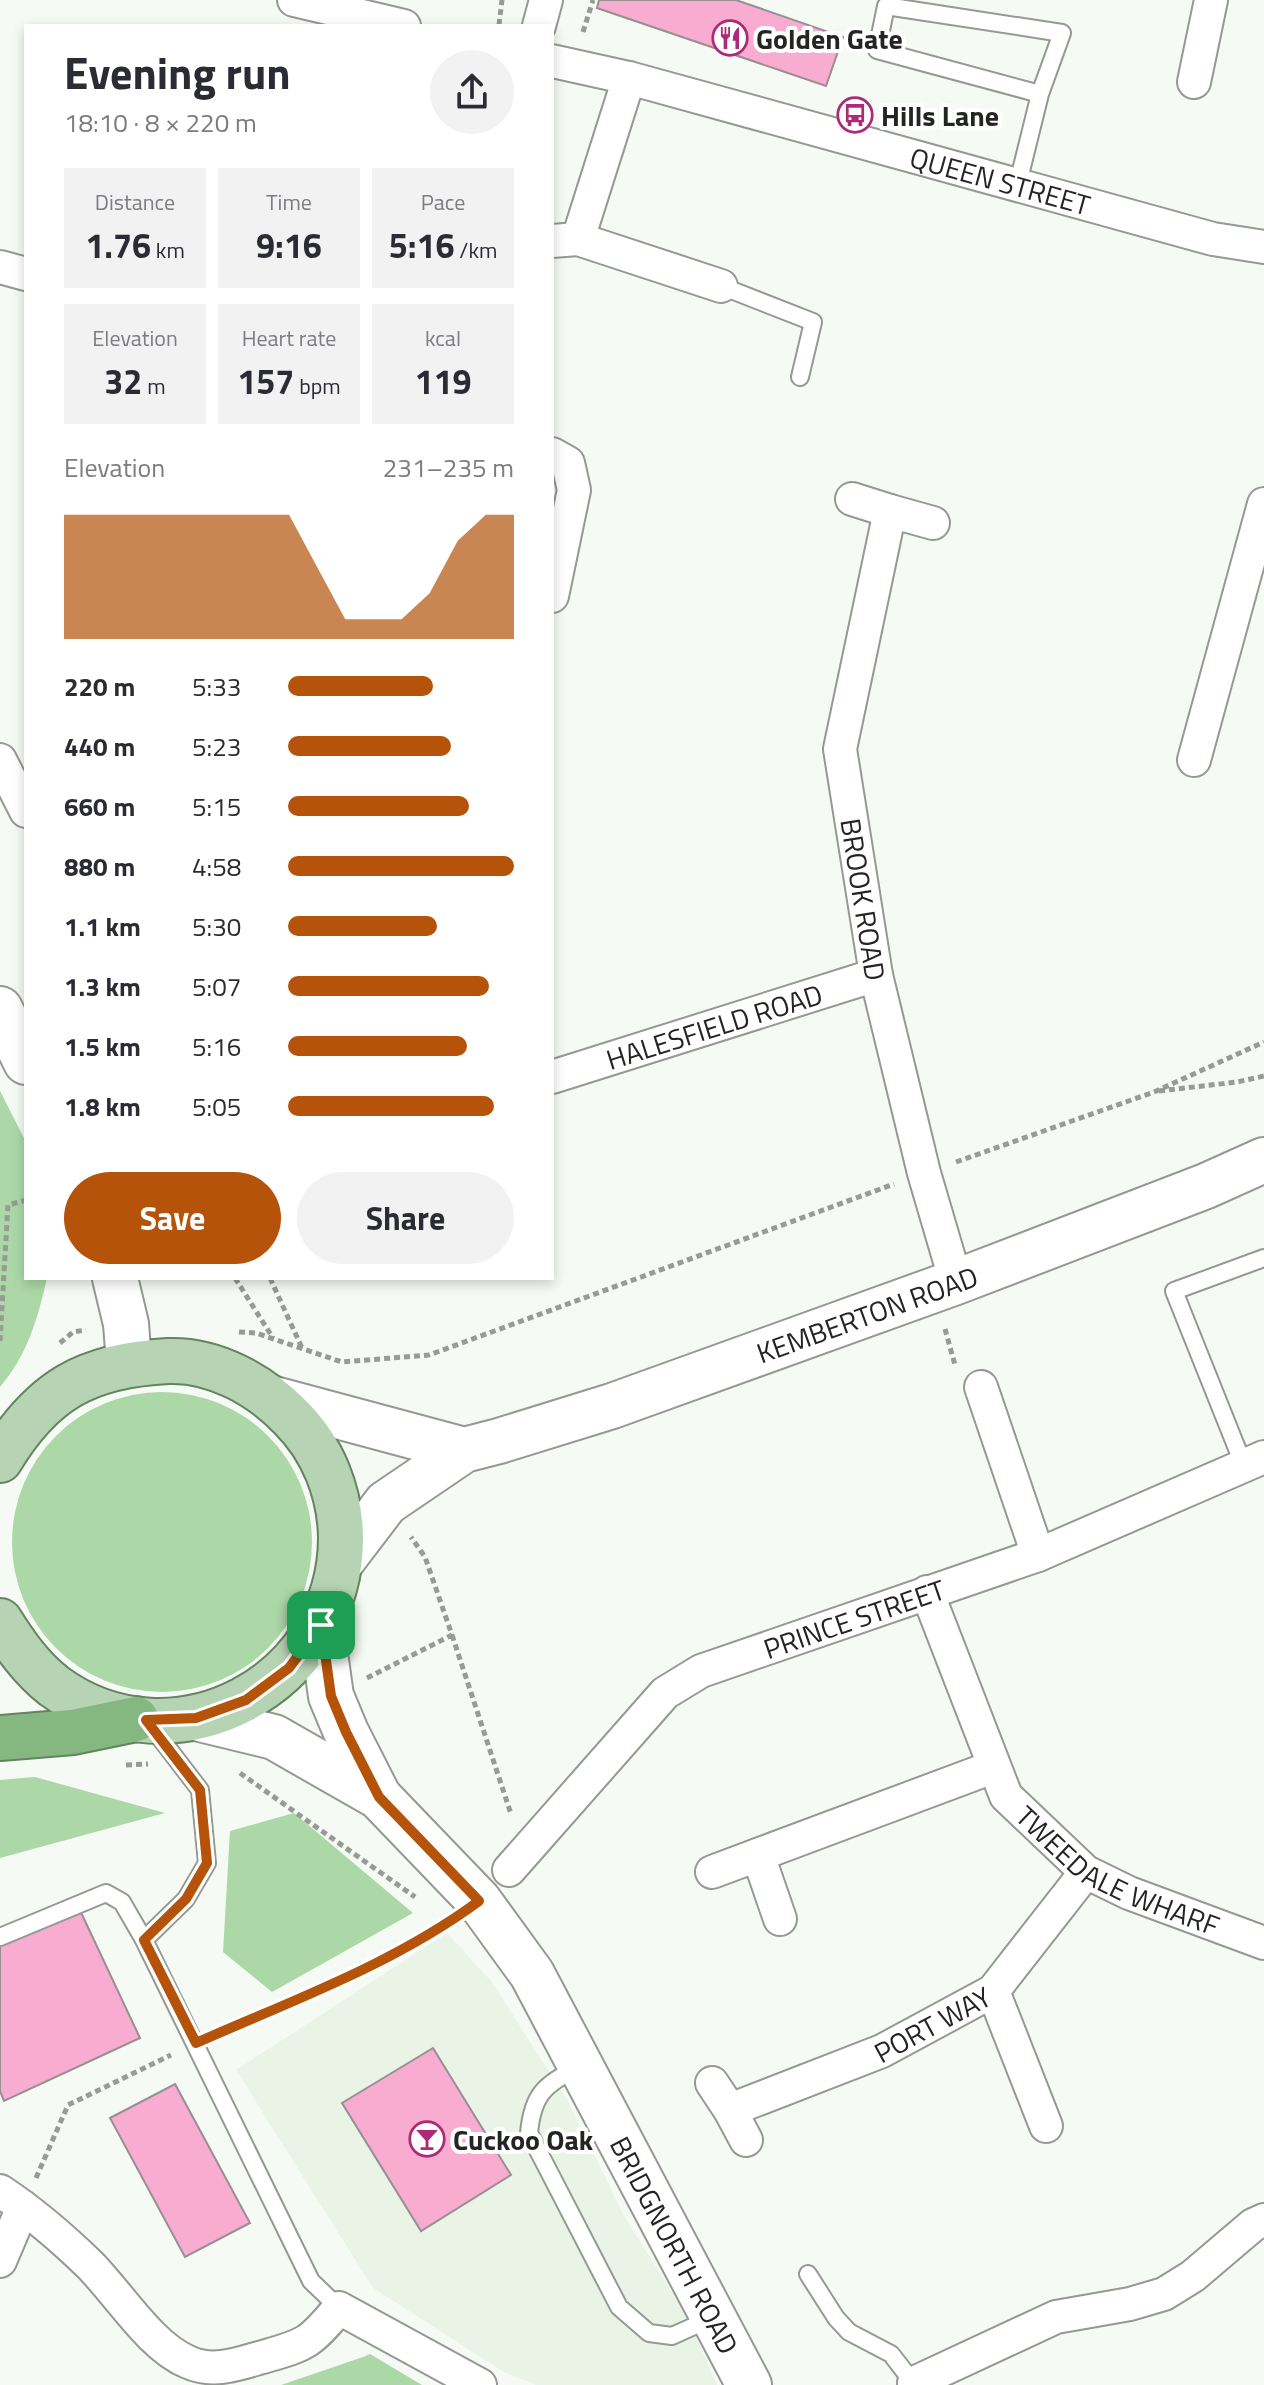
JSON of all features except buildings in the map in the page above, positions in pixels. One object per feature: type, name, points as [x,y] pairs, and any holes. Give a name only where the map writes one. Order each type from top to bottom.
[{"type":"highway","points":[[0,1738],[73,1732],[141,1720]]},
{"type":"main road","points":[[0,1460],[15,1434],[38,1408],[65,1387],[96,1372],[128,1343],[180,1361],[230,1373],[274,1399],[306,1432],[329,1472],[341,1516],[341,1562],[334,1594],[321,1625],[289,1668],[246,1700],[196,1718],[141,1720],[93,1707],[54,1686],[22,1655],[0,1621]]},
{"type":"street","points":[[294,0],[396,24]]},
{"type":"street","points":[[540,24],[546,0]]},
{"type":"street","points":[[1194,82],[1211,0]]},
{"type":"street","name":"QUEEN STREET","points":[[554,61],[629,78],[1213,239],[1264,247]]},
{"type":"street","points":[[629,78],[565,240],[721,286]]},
{"type":"street","points":[[0,267],[24,273]]},
{"type":"street","points":[[554,455],[568,463],[574,490],[554,586]]},
{"type":"street","points":[[852,499],[933,523]]},
{"type":"street","points":[[1194,760],[1264,504]]},
{"type":"street","name":"BROOK ROAD","points":[[890,511],[840,749],[876,975],[924,1173],[944,1286]]},
{"type":"street","points":[[24,752],[0,759],[24,807]]},
{"type":"street","name":"HALESFIELD ROAD","points":[[554,1076],[876,975]]},
{"type":"street","points":[[0,1009],[24,1058]]},
{"type":"street","name":"KEMBERTON ROAD","points":[[341,1562],[386,1503],[464,1450],[612,1406],[944,1286],[1206,1186],[1264,1160]]},
{"type":"street","points":[[115,1280],[128,1343]]},
{"type":"street","points":[[981,1387],[1038,1555]]},
{"type":"street","name":"KEMBERTON ROAD","points":[[274,1399],[464,1450]]},
{"type":"street","name":"PRINCE STREET","points":[[517,1861],[665,1693],[701,1671],[1038,1555],[1254,1461]]},
{"type":"street","name":"TWEEDALE WHARF","points":[[927,1592],[1006,1796],[1086,1872],[1129,1893],[1264,1943]]},
{"type":"street","name":"BRIDGNORTH ROAD","points":[[321,1625],[331,1696],[379,1797]]},
{"type":"street","name":"BRIDGNORTH ROAD","points":[[196,1718],[274,1737],[379,1797],[479,1901],[532,1974],[749,2385]]},
{"type":"street","points":[[712,1872],[993,1767]]},
{"type":"street","points":[[758,1855],[780,1919]]},
{"type":"street","name":"PORT WAY","points":[[730,2110],[882,2051],[993,1991],[1086,1872]]},
{"type":"street","points":[[993,1991],[1046,2126]]},
{"type":"street","points":[[712,2083],[746,2140]]},
{"type":"street","points":[[0,2261],[12,2199],[89,2264],[164,2348],[189,2363],[222,2369],[298,2348],[319,2333],[339,2308],[480,2385]]},
{"type":"street","points":[[914,2384],[1056,2317],[1130,2304],[1164,2294],[1193,2276],[1253,2225],[1264,2220]]},
{"type":"lane","points":[[1018,183],[1040,94],[1062,33],[886,6],[877,50],[1040,94]]},
{"type":"lane","points":[[721,286],[813,322],[800,377]]},
{"type":"lane","points":[[1254,1461],[1174,1291],[1264,1258]]},
{"type":"lane","points":[[141,1720],[200,1790],[207,1863],[186,1899],[144,1940]]},
{"type":"lane","points":[[0,1937],[106,1893],[122,1902],[196,2043],[311,2281],[339,2308]]},
{"type":"lane","points":[[582,2065],[546,2085],[531,2110],[529,2133],[605,2280],[619,2307],[649,2333],[672,2336],[713,2318]]},
{"type":"lane","points":[[808,2274],[849,2332],[891,2354],[914,2384]]},
{"type":"path","points":[[499,24],[502,0]]},
{"type":"path","points":[[583,32],[593,0]]},
{"type":"path","points":[[227,1331],[256,1333],[342,1362],[429,1355],[1154,1092],[1264,1042]]},
{"type":"path","points":[[1154,1092],[1264,1076]]},
{"type":"path","points":[[0,1341],[8,1205],[24,1201]]},
{"type":"path","points":[[236,1280],[274,1339]]},
{"type":"path","points":[[271,1280],[302,1348]]},
{"type":"path","points":[[944,1286],[959,1377],[981,1387]]},
{"type":"path","points":[[53,1350],[73,1332],[128,1343]]},
{"type":"path","points":[[452,1635],[517,1861]]},
{"type":"path","points":[[233,1768],[426,1905]]},
{"type":"path","points":[[12,2199],[68,2105],[196,2043],[383,1960],[450,1923],[438,1914]]},
{"type":"shaded area","points":[[447,1933],[491,1981],[568,2101],[625,2218],[686,2314],[717,2385],[536,2385],[504,2372],[373,2288],[236,2070]]},
{"type":"green space","points":[[0,1091],[24,1138],[24,1280],[47,1280],[30,1336],[17,1363],[0,1387]]},
{"type":"green space","points":[[162,1392],[191,1395],[219,1403],[245,1417],[268,1436],[287,1459],[301,1485],[309,1513],[312,1542],[309,1571],[301,1599],[287,1625],[268,1648],[245,1667],[219,1681],[191,1689],[162,1692],[133,1689],[105,1681],[79,1667],[56,1648],[37,1625],[23,1599],[15,1571],[12,1542],[15,1513],[23,1485],[37,1459],[56,1436],[79,1417],[105,1403],[133,1395]]},
{"type":"green space","points":[[34,1777],[165,1813],[0,1858],[0,1780]]},
{"type":"green space","points":[[294,1813],[413,1913],[272,1992],[223,1952],[230,1831]]},
{"type":"green space","points":[[370,2354],[422,2385],[281,2385],[363,2357]]},
{"type":"place","name":"Golden Gate","points":[[730,38]]},
{"type":"place","name":"Hills Lane","points":[[855,115]]},
{"type":"place","name":"Cuckoo Oak","points":[[427,2139]]},
{"type":"route","points":[[321,1625],[331,1696],[379,1797],[479,1901],[450,1923],[383,1960],[196,2043],[144,1940],[186,1899],[207,1863],[200,1790],[146,1720],[196,1718],[246,1700],[289,1668],[321,1625]]}]
